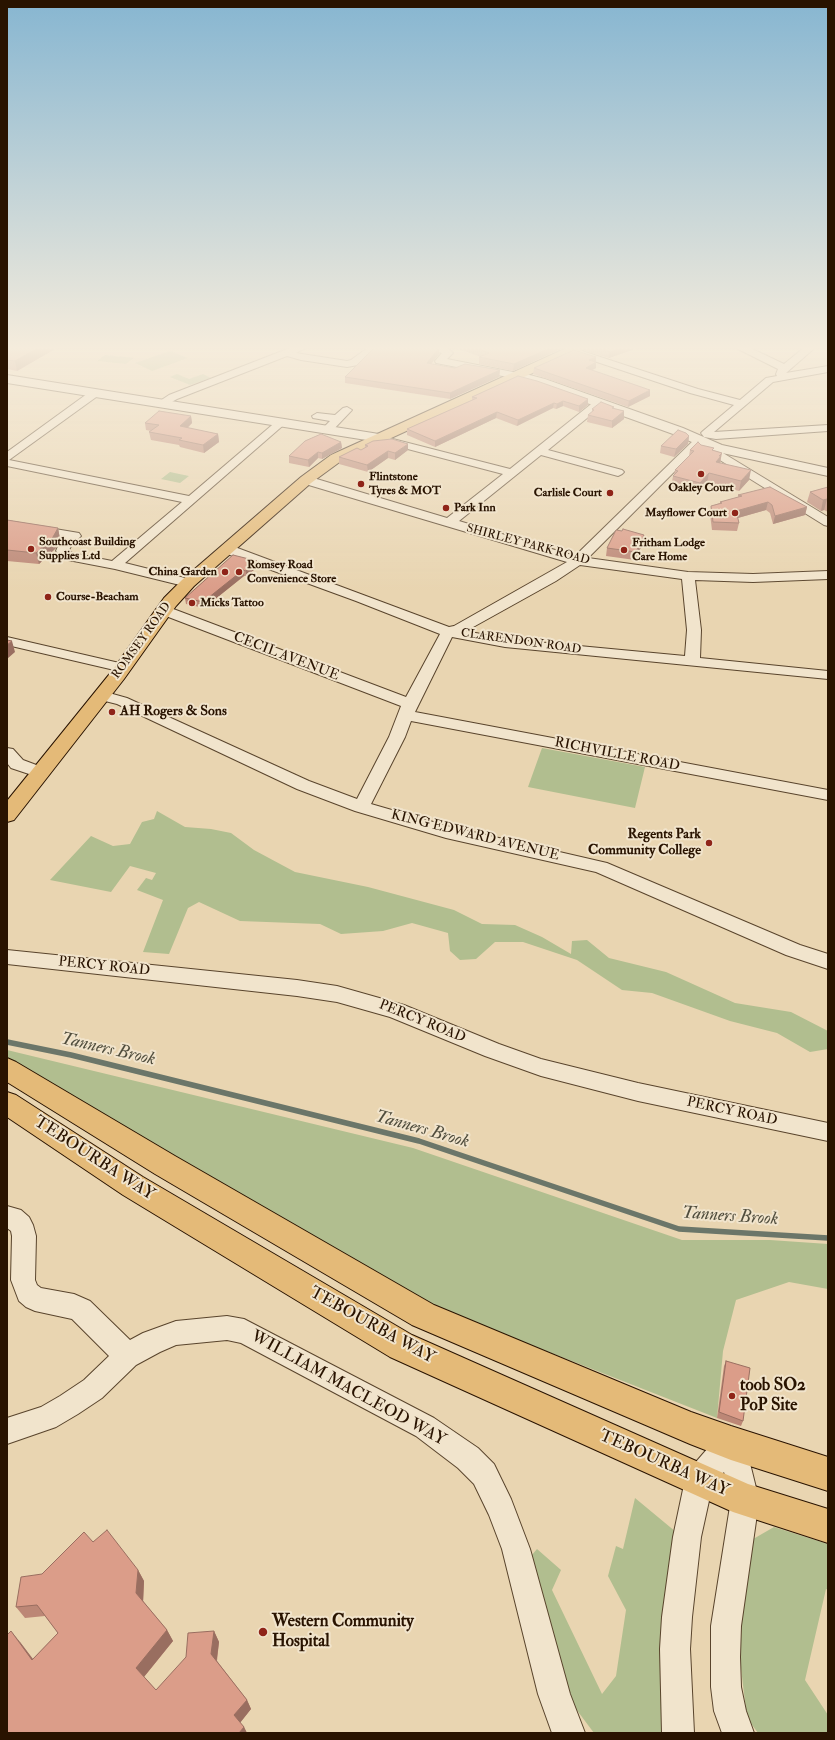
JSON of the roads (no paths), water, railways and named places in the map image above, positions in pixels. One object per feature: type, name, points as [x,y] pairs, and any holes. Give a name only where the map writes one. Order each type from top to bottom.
[{"type":"main road","name":"ROMSEY ROAD","points":[[7,815],[102,696],[163,610],[188,583],[306,480],[336,458],[403,427]]},
{"type":"main road","name":"TEBOURBA WAY","points":[[7,1069],[165,1165],[423,1315],[690,1428],[731,1443],[828,1474]]},
{"type":"main road","name":"TEBOURBA WAY","points":[[7,1103],[133,1186],[401,1346],[745,1500],[828,1526]]},
{"type":"street","points":[[7,457],[48,427]]},
{"type":"street","points":[[115,565],[276,427]]},
{"type":"street","points":[[316,427],[379,438],[512,473]]},
{"type":"street","points":[[449,523],[569,427]]},
{"type":"street","points":[[672,427],[704,438],[718,448],[828,472]]},
{"type":"street","points":[[361,807],[448,632],[458,629],[551,578],[578,561],[662,476],[704,438],[708,431],[713,427]]},
{"type":"street","points":[[704,438],[828,428]]},
{"type":"street","points":[[718,448],[716,451],[719,455],[828,522]]},
{"type":"street","points":[[540,451],[606,464],[618,472]]},
{"type":"street","points":[[7,464],[192,500]]},
{"type":"street","name":"SHIRLEY PARK ROAD","points":[[306,480],[578,561],[688,576],[753,578],[828,575]]},
{"type":"street","points":[[7,525],[75,536],[65,544],[62,551],[68,556],[115,565],[188,583]]},
{"type":"street","name":"CLARENDON ROAD","points":[[227,549],[361,598],[448,632],[505,642],[828,675]]},
{"type":"street","points":[[688,576],[694,630],[692,661]]},
{"type":"street","name":"CECIL AVENUE","points":[[163,610],[408,710]]},
{"type":"street","points":[[7,641],[123,668]]},
{"type":"street","name":"KING EDWARD AVENUE","points":[[102,696],[122,701],[303,785],[361,807],[446,832],[601,867],[793,950],[828,962]]},
{"type":"street","name":"RICHVILLE ROAD","points":[[408,710],[828,795]]},
{"type":"street","points":[[7,752],[17,764],[41,772]]},
{"type":"street","name":"PERCY ROAD","points":[[7,957],[296,988],[337,994],[397,1011],[492,1050],[542,1067],[638,1092],[828,1132]]},
{"type":"street","points":[[7,1217],[13,1218],[21,1225],[24,1236],[23,1280],[28,1293],[35,1298],[74,1306],[88,1316],[127,1356]]},
{"type":"street","name":"WILLIAM MACLEOD WAY","points":[[7,1431],[47,1418],[69,1405],[93,1389],[127,1356],[152,1342],[176,1333],[227,1328],[244,1331],[425,1427],[468,1458],[484,1474],[501,1509],[516,1549],[554,1694],[564,1724],[569,1733]]},
{"type":"street","points":[[678,1733],[676,1649],[677,1617],[687,1537],[699,1480],[731,1443]]},
{"type":"street","points":[[731,1443],[745,1500],[726,1626],[725,1657],[726,1687],[730,1711],[738,1733]]},
{"type":"waterway","name":"Tanners Brook","points":[[7,1042],[71,1055],[419,1141],[679,1229],[828,1238]]},
{"type":"place","name":"Oakley Court","points":[[701,474]]},
{"type":"place","name":"Flintstone Tyres & MOT","points":[[361,484]]},
{"type":"place","name":"Carlisle Court","points":[[610,493]]},
{"type":"place","name":"Park Inn","points":[[446,508]]},
{"type":"place","name":"Mayflower Court","points":[[735,513]]},
{"type":"place","name":"Southcoast Building Supplies Ltd","points":[[31,549]]},
{"type":"place","name":"Fritham Lodge Care Home","points":[[624,550]]},
{"type":"place","name":"China Garden","points":[[225,572]]},
{"type":"place","name":"Romsey Road Convenience Store","points":[[239,572]]},
{"type":"place","name":"Course-Beacham","points":[[48,597]]},
{"type":"place","name":"Micks Tattoo","points":[[192,603]]},
{"type":"place","name":"AH Rogers & Sons","points":[[112,712]]},
{"type":"place","name":"Regents Park Community College","points":[[709,843]]},
{"type":"place","name":"toob SO2 PoP Site","points":[[732,1396]]},
{"type":"place","name":"Western Community Hospital","points":[[263,1632]]}]
